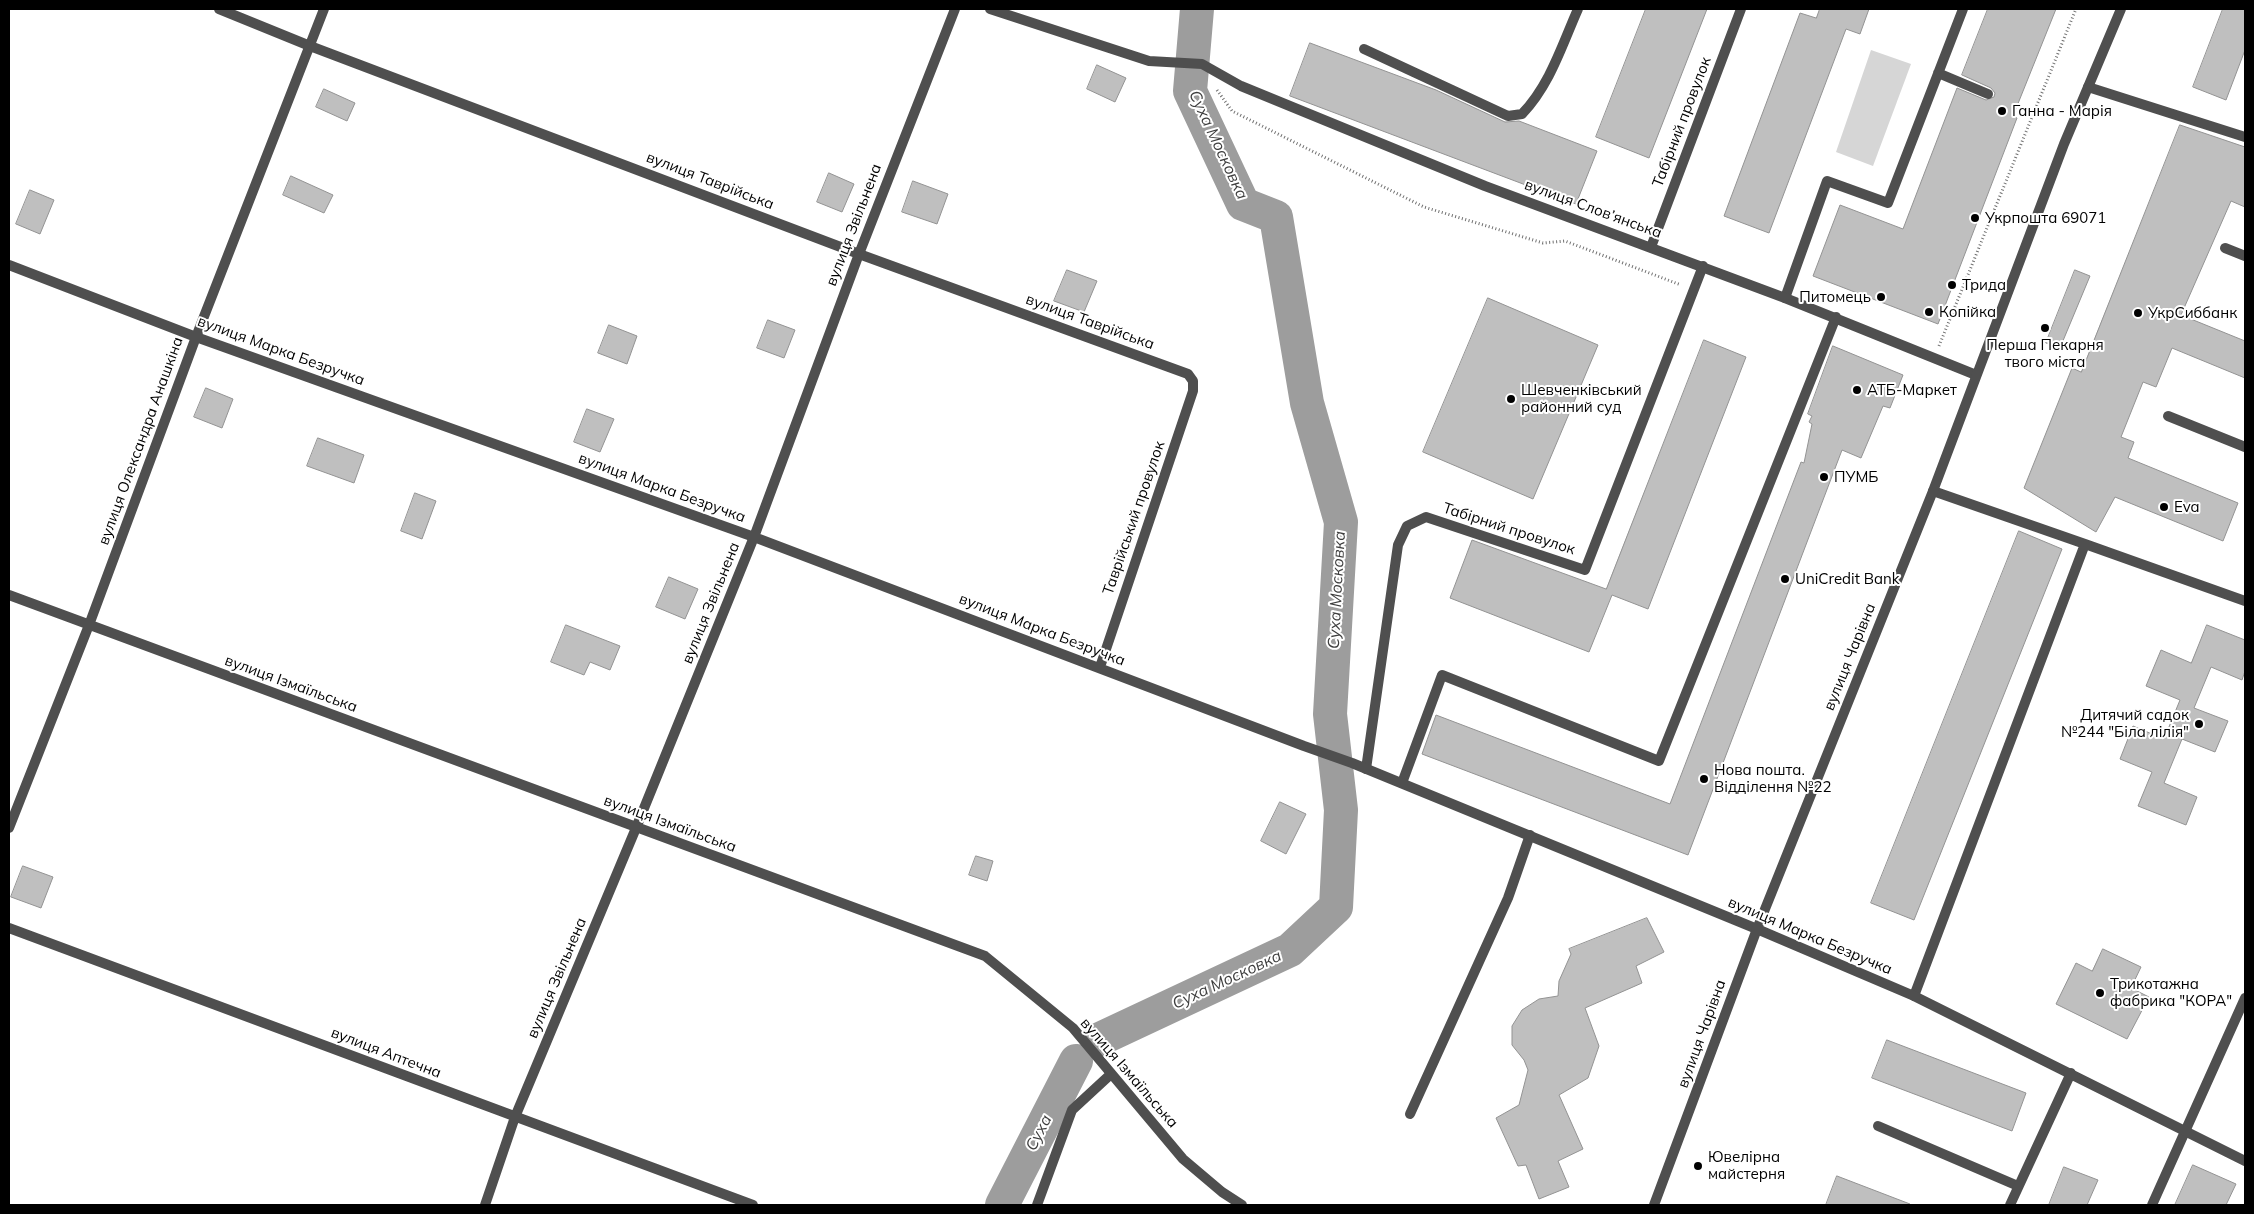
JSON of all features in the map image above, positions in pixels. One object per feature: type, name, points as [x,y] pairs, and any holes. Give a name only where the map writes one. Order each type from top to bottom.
[{"type":"street","name":"вулиця Таврійська","points":[[219,9],[310,46],[859,254],[1184,372],[1192,378]]},
{"type":"street","name":"вулиця Олександра Анашкіна","points":[[9,828],[89,625],[196,336],[324,9]]},
{"type":"street","name":"вулиця Звільнена","points":[[485,1205],[515,1117],[636,828],[754,537],[859,254],[954,9]]},
{"type":"street","name":"вулиця Слов’янська","points":[[990,9],[1149,61],[1202,64],[1241,86],[1485,186],[1651,246],[1836,317],[1976,375]]},
{"type":"street","points":[[1364,49],[1508,116],[1522,114],[1534,102],[1548,78],[1578,9]]},
{"type":"street","name":"Табірний провулок","points":[[1651,246],[1741,9]]},
{"type":"street","points":[[1786,298],[1827,181],[1888,203],[1963,9]]},
{"type":"street","name":"вулиця Чарівна","points":[[1654,1205],[1757,929],[1933,491],[2064,144],[2121,9]]},
{"type":"street","points":[[1938,73],[1988,94]]},
{"type":"street","points":[[2088,88],[2245,136]]},
{"type":"street","points":[[2226,248],[2245,256]]},
{"type":"street","name":"вулиця Марка Безручка","points":[[9,265],[196,336],[754,537],[1402,783],[1757,929],[1914,996],[2245,1161]]},
{"type":"street","name":"Табірний провулок","points":[[1366,769],[1398,545],[1407,526],[1426,517],[1585,570],[1703,266]]},
{"type":"street","points":[[1402,783],[1442,675],[1659,761],[1836,317]]},
{"type":"street","name":"Таврійський провулок","points":[[1100,667],[1193,391],[1192,378]]},
{"type":"street","points":[[2168,416],[2245,447]]},
{"type":"street","points":[[1933,491],[2245,601]]},
{"type":"street","points":[[1914,996],[2085,544]]},
{"type":"street","name":"вулиця Ізмаїльська","points":[[9,595],[984,956],[1073,1028],[1183,1159],[1222,1192],[1242,1205]]},
{"type":"street","points":[[1410,1114],[1508,898],[1530,835]]},
{"type":"street","name":"вулиця Аптечна","points":[[9,928],[753,1205]]},
{"type":"street","points":[[2152,1205],[2245,998]]},
{"type":"street","points":[[2010,1205],[2071,1073]]},
{"type":"street","points":[[1037,1205],[1072,1110],[1111,1074]]},
{"type":"street","points":[[1878,1126],[2018,1186]]},
{"type":"path","points":[[1934,358],[2076,9]]},
{"type":"path","points":[[1212,82],[1232,111],[1424,207],[1543,243],[1565,241],[1693,290]]},
{"type":"shaded area","points":[[1871,50],[1911,64],[1873,166],[1836,152]]},
{"type":"building","points":[[1646,9],[1707,9],[1649,158],[1596,137]]},
{"type":"building","points":[[1820,9],[1869,9],[1860,34],[1846,29],[1769,233],[1724,216],[1800,13],[1816,18]]},
{"type":"building","points":[[1988,9],[2056,9],[2013,116],[2017,118],[1938,324],[1813,276],[1840,205],[1903,229],[1957,88],[1986,100],[1994,97],[1995,93],[1991,88],[1962,75]]},
{"type":"building","points":[[2223,9],[2245,9],[2245,50],[2226,100],[2193,87]]},
{"type":"building","points":[[1310,43],[1436,90],[1505,122],[1519,121],[1597,151],[1576,204],[1290,96]]},
{"type":"building","points":[[1097,65],[1126,78],[1115,102],[1087,89]]},
{"type":"building","points":[[324,89],[355,103],[347,121],[316,107]]},
{"type":"building","points":[[2180,125],[2245,147],[2245,207],[2231,201],[2181,315],[2245,341],[2245,378],[2172,348],[2156,387],[2143,382],[2121,437],[2134,442],[2128,458],[2238,503],[2223,541],[2115,497],[2096,532],[2024,488],[2072,368],[2081,372]]},
{"type":"building","points":[[829,173],[854,184],[842,212],[817,202]]},
{"type":"building","points":[[291,176],[333,195],[324,213],[283,195]]},
{"type":"building","points":[[913,181],[948,194],[937,224],[902,212]]},
{"type":"building","points":[[30,190],[54,200],[40,234],[16,224]]},
{"type":"building","points":[[1067,270],[1097,281],[1084,312],[1054,301]]},
{"type":"building","points":[[2075,270],[2090,276],[2060,348],[2046,343]]},
{"type":"building","name":"Шевченківський районний суд","points":[[1488,298],[1598,345],[1533,499],[1423,452]]},
{"type":"building","points":[[768,320],[795,330],[784,358],[757,348]]},
{"type":"building","points":[[609,325],[637,336],[627,364],[598,353]]},
{"type":"building","points":[[1704,340],[1746,357],[1648,609],[1612,595],[1589,652],[1450,598],[1472,540],[1606,589]]},
{"type":"building","points":[[1833,346],[1903,375],[1890,408],[1883,406],[1861,458],[1842,450],[1688,855],[1422,754],[1436,715],[1670,804],[1801,462],[1804,463],[1812,424],[1809,422],[1812,416],[1808,414]]},
{"type":"building","points":[[206,388],[233,399],[222,428],[194,417]]},
{"type":"building","points":[[587,409],[614,419],[600,452],[574,442]]},
{"type":"building","points":[[318,438],[364,455],[354,483],[307,466]]},
{"type":"building","points":[[415,493],[436,501],[422,539],[401,531]]},
{"type":"building","points":[[2019,531],[2062,549],[1914,920],[1871,903]]},
{"type":"building","points":[[669,577],[698,589],[685,619],[656,607]]},
{"type":"building","points":[[566,625],[620,646],[610,670],[590,662],[584,675],[551,662]]},
{"type":"building","name":"Дитячий садок №244 \"Біла лілія\"","points":[[2207,625],[2245,640],[2245,671],[2242,680],[2211,667],[2194,708],[2228,721],[2215,752],[2182,739],[2164,783],[2197,797],[2186,825],[2138,806],[2152,772],[2120,759],[2133,726],[2164,739],[2180,700],[2146,686],[2161,650],[2191,663]]},
{"type":"building","points":[[1280,802],[1306,814],[1286,854],[1261,841]]},
{"type":"building","points":[[976,856],[993,861],[987,881],[969,875]]},
{"type":"building","points":[[23,866],[53,877],[41,908],[11,897]]},
{"type":"building","points":[[1647,918],[1664,952],[1636,966],[1642,983],[1585,1008],[1599,1046],[1588,1078],[1559,1095],[1583,1149],[1558,1161],[1569,1187],[1539,1199],[1526,1165],[1518,1166],[1496,1118],[1519,1105],[1528,1070],[1524,1060],[1512,1045],[1512,1026],[1522,1010],[1539,999],[1558,996],[1559,981],[1571,954],[1569,949]]},
{"type":"building","name":"Трикотажна фабрика \"КОРА\"","points":[[2103,949],[2141,967],[2131,988],[2149,997],[2127,1039],[2056,1004],[2076,963],[2092,971]]},
{"type":"building","points":[[1887,1040],[2026,1093],[2012,1131],[1872,1078]]},
{"type":"building","points":[[2193,1165],[2236,1184],[2226,1205],[2175,1205]]},
{"type":"building","points":[[2064,1167],[2098,1180],[2087,1205],[2049,1205]]},
{"type":"building","points":[[1837,1176],[1910,1204],[1910,1205],[1826,1205]]},
{"type":"waterway","name":"Суха Московка","points":[[1098,1040],[1290,950],[1336,907],[1341,810],[1330,714],[1341,522],[1307,403],[1276,217],[1243,204],[1190,91],[1197,9]]},
{"type":"waterway","name":"Суха","points":[[1002,1205],[1076,1061]]},
{"type":"place","name":"Ганна - Марія","points":[[2002,111]]},
{"type":"place","name":"Укрпошта 69071","points":[[1975,218]]},
{"type":"place","name":"Трида","points":[[1952,285]]},
{"type":"place","name":"Питомець","points":[[1881,297]]},
{"type":"place","name":"Копійка","points":[[1929,312]]},
{"type":"place","name":"УкрСиббанк","points":[[2138,313]]},
{"type":"place","name":"Перша Пекарня твого міста","points":[[2045,328]]},
{"type":"place","name":"АТБ-Маркет","points":[[1857,390]]},
{"type":"place","name":"Шевченківський районний суд","points":[[1511,399]]},
{"type":"place","name":"ПУМБ","points":[[1824,477]]},
{"type":"place","name":"Eva","points":[[2164,507]]},
{"type":"place","name":"UniCredit Bank","points":[[1785,579]]},
{"type":"place","name":"Дитячий садок №244 \"Біла лілія\"","points":[[2199,724]]},
{"type":"place","name":"Нова пошта. Відділення №22","points":[[1704,779]]},
{"type":"place","name":"Трикотажна фабрика \"КОРА\"","points":[[2100,993]]},
{"type":"place","name":"Ювелірна майстерня","points":[[1698,1166]]}]
